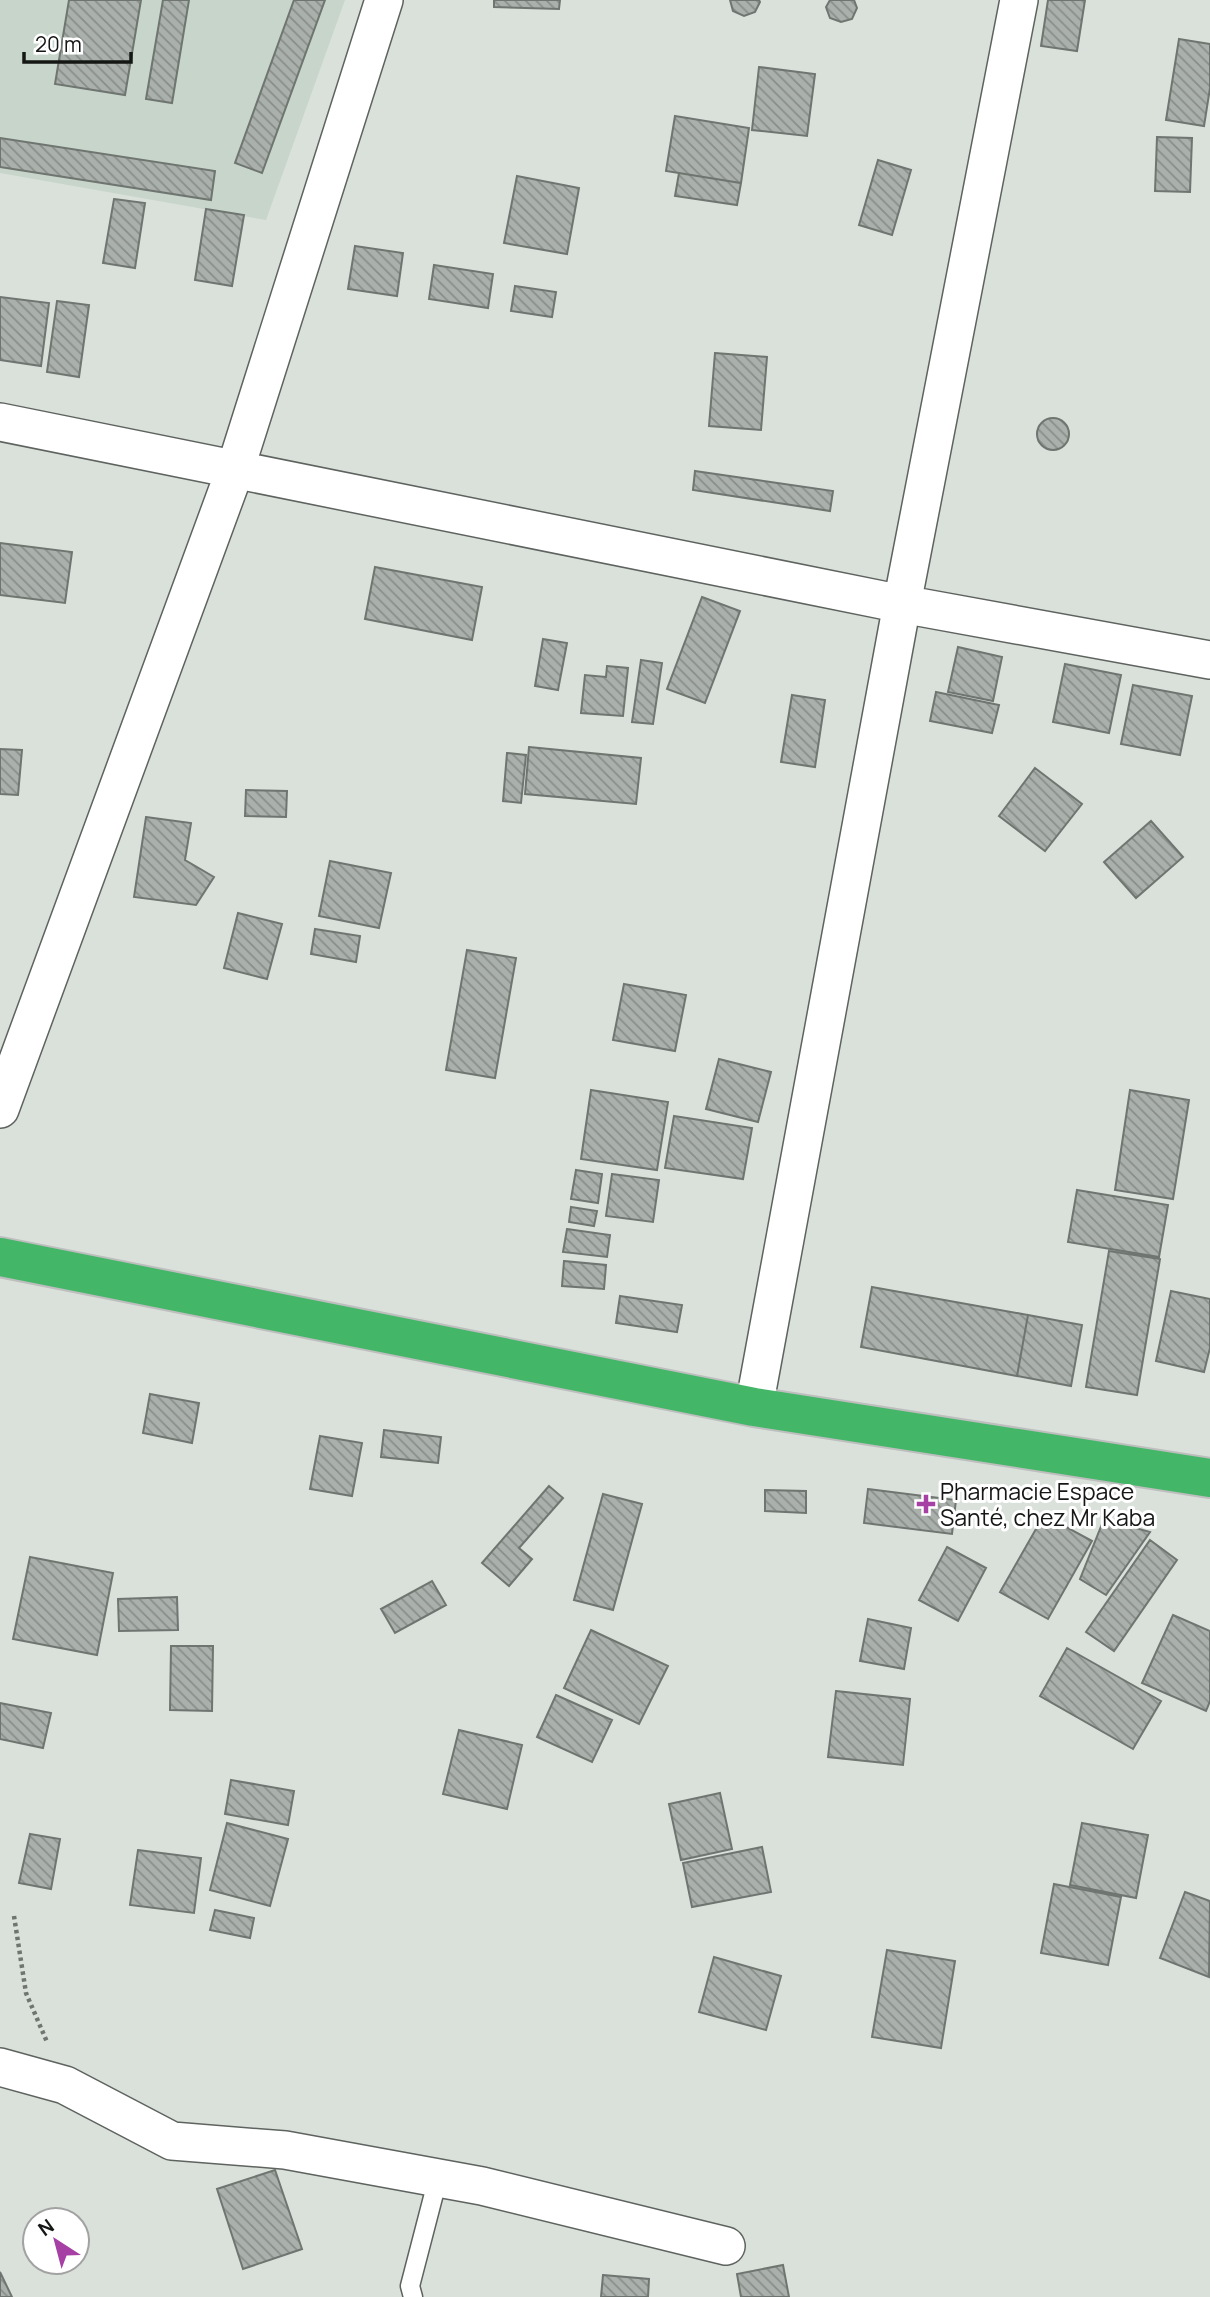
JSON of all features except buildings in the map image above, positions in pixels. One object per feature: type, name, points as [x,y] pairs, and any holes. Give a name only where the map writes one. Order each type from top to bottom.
[{"type":"highway","points":[[0,1257],[754,1407],[1210,1478]]},
{"type":"street","points":[[0,1109],[235,470],[384,0]]},
{"type":"street","points":[[754,1407],[902,604],[1019,0]]},
{"type":"street","points":[[0,422],[902,604],[1210,660]]},
{"type":"street","points":[[0,2067],[65,2085],[172,2141],[285,2150],[482,2186],[726,2246]]},
{"type":"lane","points":[[413,2297],[410,2287],[438,2178]]},
{"type":"path","points":[[14,1916],[26,1993],[65,2085]]},
{"type":"shaded area","points":[[0,0],[345,0],[266,220],[0,173]]},
{"type":"place","name":"Pharmacie Espace Santé, chez Mr Kaba","points":[[926,1504]]}]
